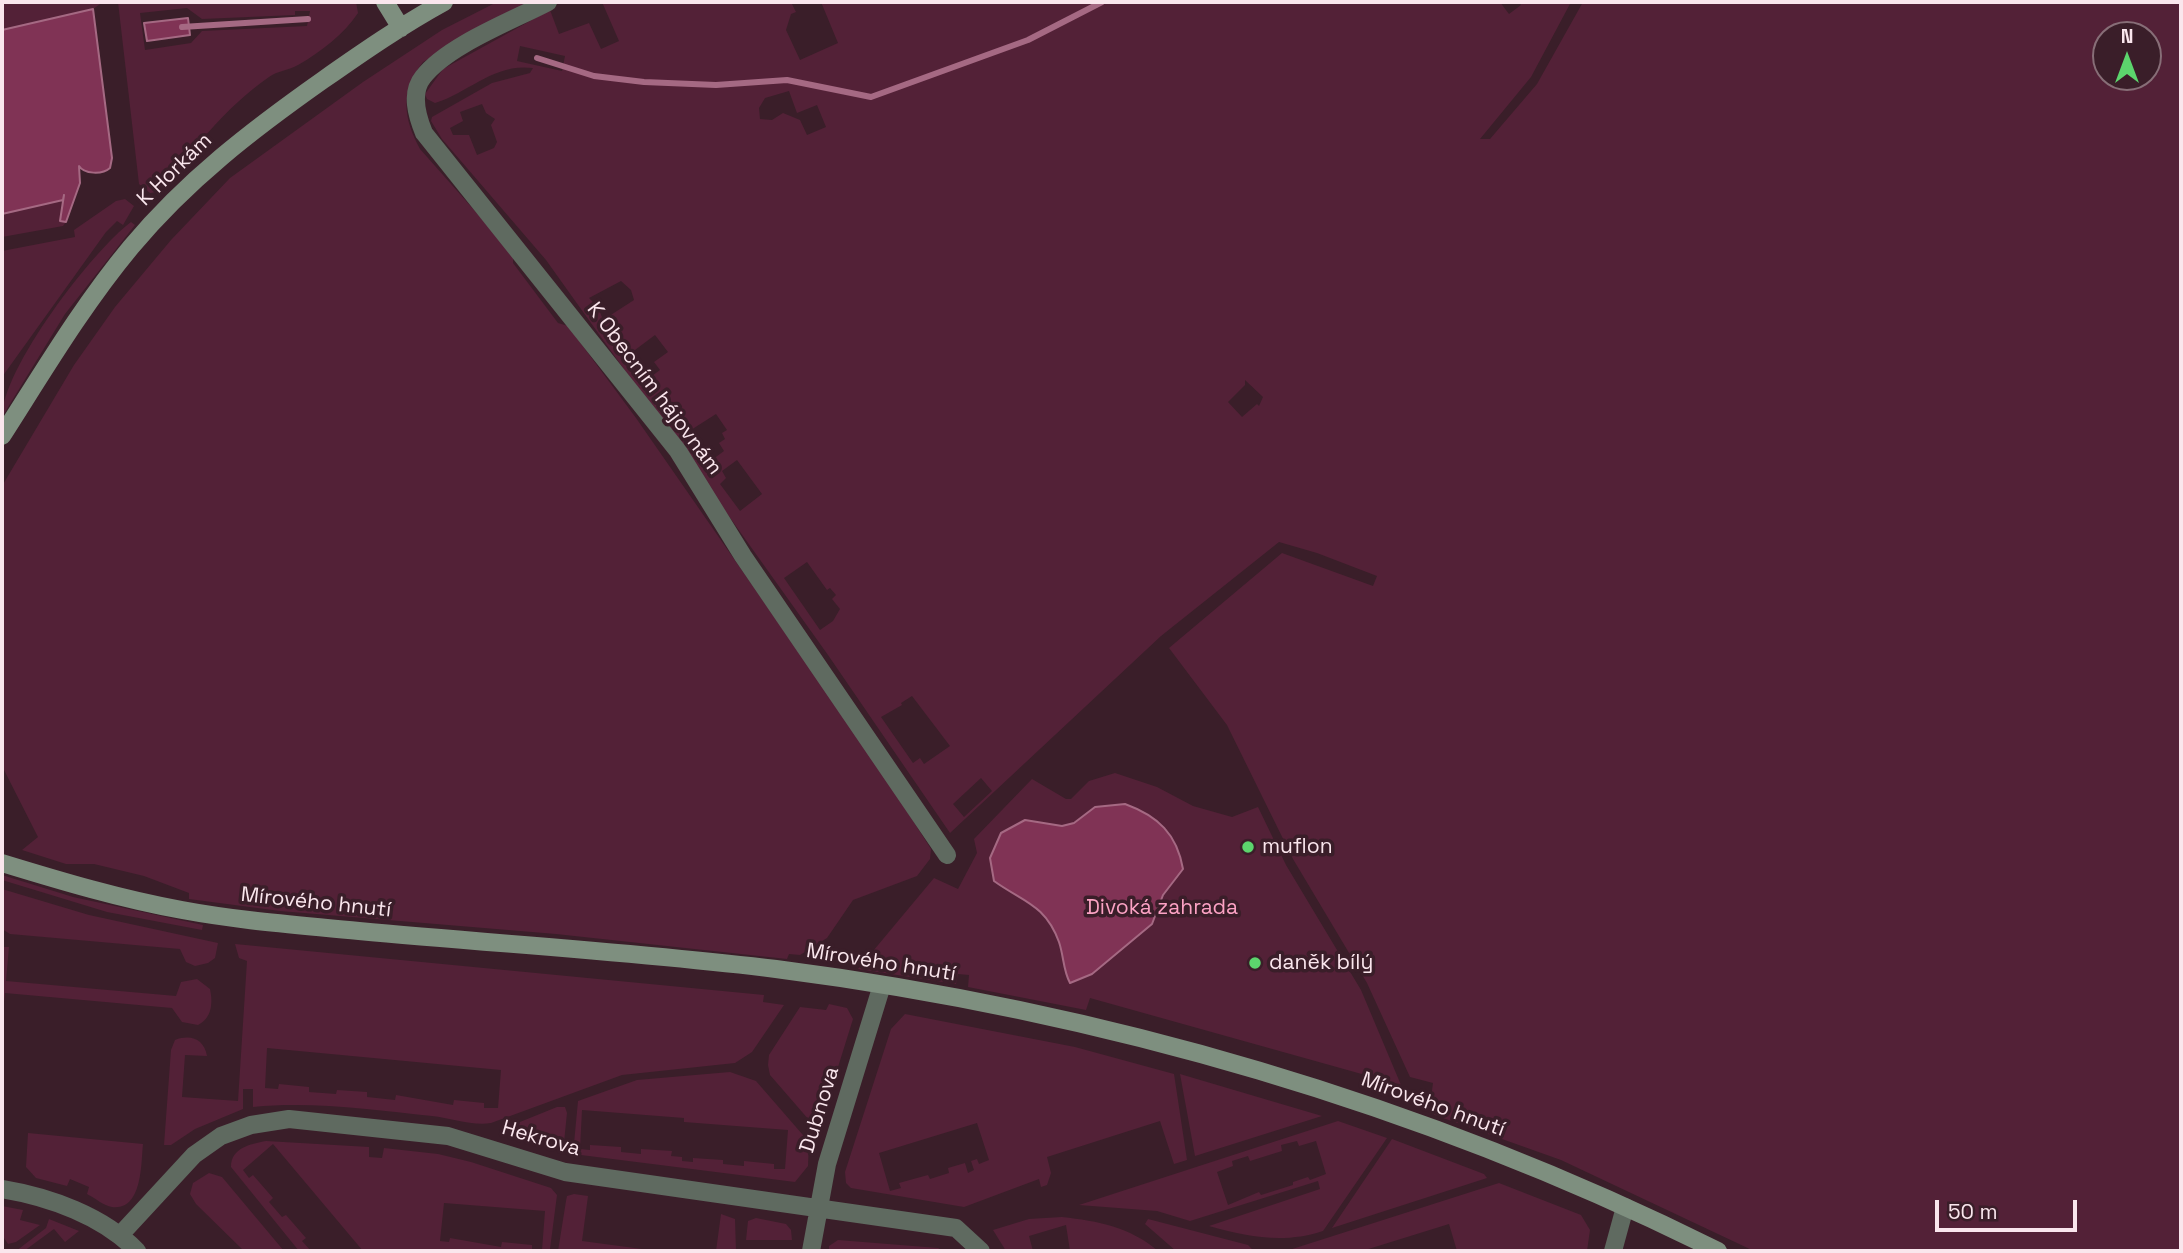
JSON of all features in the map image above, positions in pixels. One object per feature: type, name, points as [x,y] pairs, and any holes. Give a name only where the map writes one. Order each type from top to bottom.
[{"type":"main road","points":[[386,2],[401,28]]},
{"type":"main road","name":"K Horkám","points":[[2,436],[102,285],[131,247],[193,180],[239,140],[401,28],[444,2]]},
{"type":"main road","name":"Mírového hnutí","points":[[2,863],[131,900],[211,915],[774,969],[882,985],[1135,1036],[1272,1075],[1419,1122],[1526,1164],[1718,1251]]},
{"type":"street","name":"K Obecním hájovnám","points":[[548,2],[453,52],[423,76],[416,101],[424,133],[678,451],[743,556],[947,855]]},
{"type":"street","name":"Dubnova","points":[[811,1251],[817,1207],[882,985]]},
{"type":"street","name":"Hekrova","points":[[121,1234],[194,1155],[221,1136],[251,1125],[289,1119],[448,1136],[565,1172],[956,1228],[981,1251]]},
{"type":"street","points":[[2,1189],[48,1199],[121,1234],[138,1251]]},
{"type":"street","points":[[1613,1251],[1625,1207]]},
{"type":"green space","points":[[2,2],[103,2],[93,9],[2,30]]},
{"type":"green space","points":[[118,2],[356,2],[358,13],[339,35],[307,60],[272,75],[237,102],[157,192],[150,193],[139,184]],"holes":[[[187,8],[202,19],[295,15],[295,11],[310,11],[307,26],[202,31],[191,43],[145,50],[140,13]]]},
{"type":"green space","points":[[497,2],[528,2],[423,62],[410,84],[407,115],[420,149],[513,254],[513,263],[558,323],[568,326],[636,418],[880,769],[931,849],[930,859],[917,876],[853,900],[827,938],[800,955],[789,954],[787,959],[556,934],[280,911],[189,899],[189,893],[144,876],[94,864],[66,864],[22,850],[38,837],[2,766],[2,486],[74,365],[115,307],[171,240],[230,178],[363,82],[442,30]]},
{"type":"green space","points":[[602,2],[791,2],[796,12],[791,14],[786,30],[800,60],[838,43],[821,2],[1500,2],[1509,14],[1521,5],[1519,2],[1571,2],[1531,77],[1480,139],[1490,139],[1537,84],[1583,2],[2181,2],[2181,1251],[1754,1251],[1561,1160],[1429,1113],[1433,1083],[1410,1077],[1367,983],[1293,859],[1227,725],[1169,648],[1282,553],[1373,586],[1377,576],[1317,553],[1279,542],[1161,636],[950,833],[828,655],[546,260],[442,139],[431,121],[432,117],[492,83],[530,73],[533,68],[506,70],[435,103],[427,99],[425,94],[443,69],[550,10],[559,34],[589,23],[601,49],[619,41]],"holes":[[[520,46],[565,56],[562,71],[517,61]],[[789,91],[797,113],[817,105],[826,127],[807,135],[800,120],[783,113],[772,120],[760,119],[759,108],[765,98]],[[482,104],[486,113],[495,119],[491,125],[497,142],[494,148],[477,155],[469,135],[453,135],[450,128],[463,121],[460,112]],[[621,281],[631,290],[634,300],[603,320],[598,307],[589,298]],[[655,335],[668,352],[654,362],[660,370],[645,381],[627,356]],[[1245,380],[1263,397],[1259,406],[1257,404],[1242,417],[1228,402],[1245,385]],[[716,414],[727,430],[722,433],[725,439],[719,443],[724,451],[705,465],[683,435]],[[737,460],[762,494],[740,511],[720,484],[726,478],[722,471]],[[807,562],[827,590],[830,588],[836,595],[832,599],[840,609],[833,621],[820,630],[784,578]],[[912,696],[950,746],[924,764],[920,758],[913,763],[881,717],[902,705],[901,703]],[[981,778],[992,791],[964,817],[953,804]]]},
{"type":"green space","points":[[125,199],[134,206],[123,225],[117,221],[106,232],[2,377],[2,251],[75,237],[74,230],[116,201]]},
{"type":"green space","points":[[63,200],[64,210],[60,220],[66,222],[63,226],[2,237],[2,214]]},
{"type":"green space","points":[[131,222],[135,225],[65,314],[2,417],[6,396],[17,370],[52,312],[94,258]]},
{"type":"green space","name":"Divoká zahrada","points":[[1115,773],[1157,787],[1193,806],[1232,817],[1258,807],[1286,865],[1361,990],[1401,1085],[1090,998],[1086,1010],[968,987],[969,975],[958,974],[956,984],[858,969],[934,878],[958,889],[977,853],[974,839],[1032,779],[1066,799],[1071,799],[1089,781]]},
{"type":"green space","points":[[2,875],[73,897],[203,925],[202,930],[107,912],[2,880]]},
{"type":"green space","points":[[2,889],[89,915],[218,943],[215,958],[195,966],[186,962],[180,949],[10,934],[2,929]]},
{"type":"green space","points":[[235,944],[764,995],[763,1002],[784,1005],[752,1052],[735,1063],[622,1075],[491,1123],[343,1107],[253,1107],[253,1089],[243,1089],[243,1109],[195,1129],[171,1145],[164,1145],[171,1050],[175,1040],[196,1039],[203,1045],[207,1056],[185,1055],[182,1097],[238,1101],[247,961],[239,958]],"holes":[[[267,1048],[501,1070],[498,1108],[484,1108],[484,1103],[454,1100],[453,1105],[396,1095],[395,1100],[367,1097],[367,1092],[309,1092],[309,1087],[279,1084],[278,1089],[265,1088]]]},
{"type":"green space","points":[[2,947],[9,947],[6,981],[176,996],[181,982],[197,979],[210,989],[210,1010],[198,1025],[182,1022],[172,1008],[5,993],[2,1020]]},
{"type":"green space","points":[[829,1004],[847,1008],[853,1019],[819,1128],[816,1128],[770,1075],[769,1055],[800,1007],[826,1010]]},
{"type":"green space","points":[[905,1014],[1075,1047],[1174,1074],[1187,1160],[1174,1164],[1160,1121],[1047,1157],[1051,1173],[1047,1185],[1041,1187],[1039,1179],[964,1207],[851,1188],[846,1183],[845,1172],[891,1029]],"holes":[[[977,1123],[989,1160],[979,1164],[977,1159],[971,1161],[974,1170],[968,1173],[965,1163],[948,1168],[949,1173],[930,1179],[928,1175],[899,1183],[901,1188],[890,1191],[879,1153]]]},
{"type":"green space","points":[[730,1072],[756,1081],[809,1142],[808,1166],[795,1182],[573,1154],[578,1101],[637,1080]],"holes":[[[582,1110],[684,1118],[684,1122],[788,1130],[785,1169],[774,1169],[774,1164],[744,1161],[744,1166],[723,1164],[723,1160],[693,1158],[693,1162],[682,1161],[682,1157],[671,1156],[672,1151],[641,1149],[641,1154],[621,1152],[621,1147],[590,1145],[590,1150],[580,1149]]]},
{"type":"green space","points":[[1180,1074],[1322,1116],[1195,1156]]},
{"type":"green space","points":[[557,1107],[565,1107],[567,1113],[563,1152],[513,1134],[510,1126]]},
{"type":"green space","points":[[1338,1121],[1387,1138],[1323,1231],[1309,1235],[1266,1238],[1209,1226],[1320,1189],[1318,1181],[1190,1221],[1157,1211],[1079,1205]],"holes":[[[1297,1141],[1299,1146],[1316,1141],[1326,1174],[1310,1180],[1308,1177],[1293,1182],[1293,1185],[1261,1195],[1259,1192],[1228,1205],[1217,1172],[1233,1166],[1232,1161],[1248,1156],[1250,1161],[1282,1151],[1281,1145]]]},
{"type":"green space","points":[[28,1133],[143,1144],[135,1194],[122,1206],[112,1207],[87,1194],[89,1187],[70,1179],[67,1186],[36,1178],[26,1167]]},
{"type":"green space","points":[[1392,1139],[1484,1174],[1487,1178],[1332,1228]]},
{"type":"green space","points":[[266,1141],[369,1147],[369,1157],[382,1158],[384,1148],[438,1154],[551,1188],[557,1195],[550,1249],[542,1249],[545,1211],[444,1203],[440,1241],[449,1242],[450,1238],[501,1247],[502,1242],[532,1245],[532,1249],[363,1251],[273,1144],[243,1170],[249,1178],[253,1175],[273,1198],[269,1202],[282,1217],[286,1215],[306,1238],[302,1241],[311,1251],[299,1251],[231,1167],[238,1151]]},
{"type":"green space","points":[[209,1173],[222,1177],[284,1251],[244,1251],[196,1204],[190,1194],[193,1183]]},
{"type":"green space","points":[[1499,1183],[1581,1215],[1590,1230],[1587,1251],[1457,1251],[1449,1224],[1362,1251],[1286,1251]]},
{"type":"green space","points":[[567,1196],[588,1196],[582,1241],[657,1251],[558,1251]]},
{"type":"green space","points":[[2,1206],[23,1210],[20,1220],[40,1225],[16,1242],[8,1244],[2,1235]]},
{"type":"green space","points":[[721,1214],[735,1219],[736,1251],[716,1251]]},
{"type":"green space","points":[[1062,1217],[1113,1226],[1136,1236],[1158,1251],[1070,1251],[1066,1225],[1029,1236],[1033,1251],[1006,1251],[993,1230],[1029,1219]]},
{"type":"green space","points":[[756,1218],[786,1224],[791,1230],[792,1240],[746,1240],[748,1221]]},
{"type":"green space","points":[[49,1219],[79,1231],[65,1242],[54,1229],[24,1251],[16,1251],[46,1228]]},
{"type":"green space","points":[[1148,1219],[1248,1245],[1254,1251],[1176,1251],[1145,1224]]},
{"type":"green space","points":[[838,1240],[938,1248],[944,1251],[829,1251],[829,1246]]},
{"type":"shaded area","points":[[93,9],[112,158],[110,168],[93,173],[79,166],[80,183],[66,222],[60,221],[64,195],[63,200],[2,214],[2,30]]},
{"type":"shaded area","points":[[188,18],[190,35],[147,41],[144,23]]},
{"type":"shaded area","points":[[1125,804],[1147,814],[1164,828],[1176,846],[1183,869],[1163,895],[1152,924],[1092,974],[1070,983],[1059,942],[1047,919],[1032,905],[994,881],[990,858],[1001,833],[1025,820],[1062,826],[1074,823],[1095,807]]},
{"type":"waterway","points":[[537,58],[594,76],[644,82],[716,85],[787,80],[871,97],[1028,40],[1102,2]]},
{"type":"waterway","points":[[182,27],[308,19]]},
{"type":"place","name":"muflon","points":[[1248,847]]},
{"type":"place","name":"daněk bílý","points":[[1255,963]]}]
